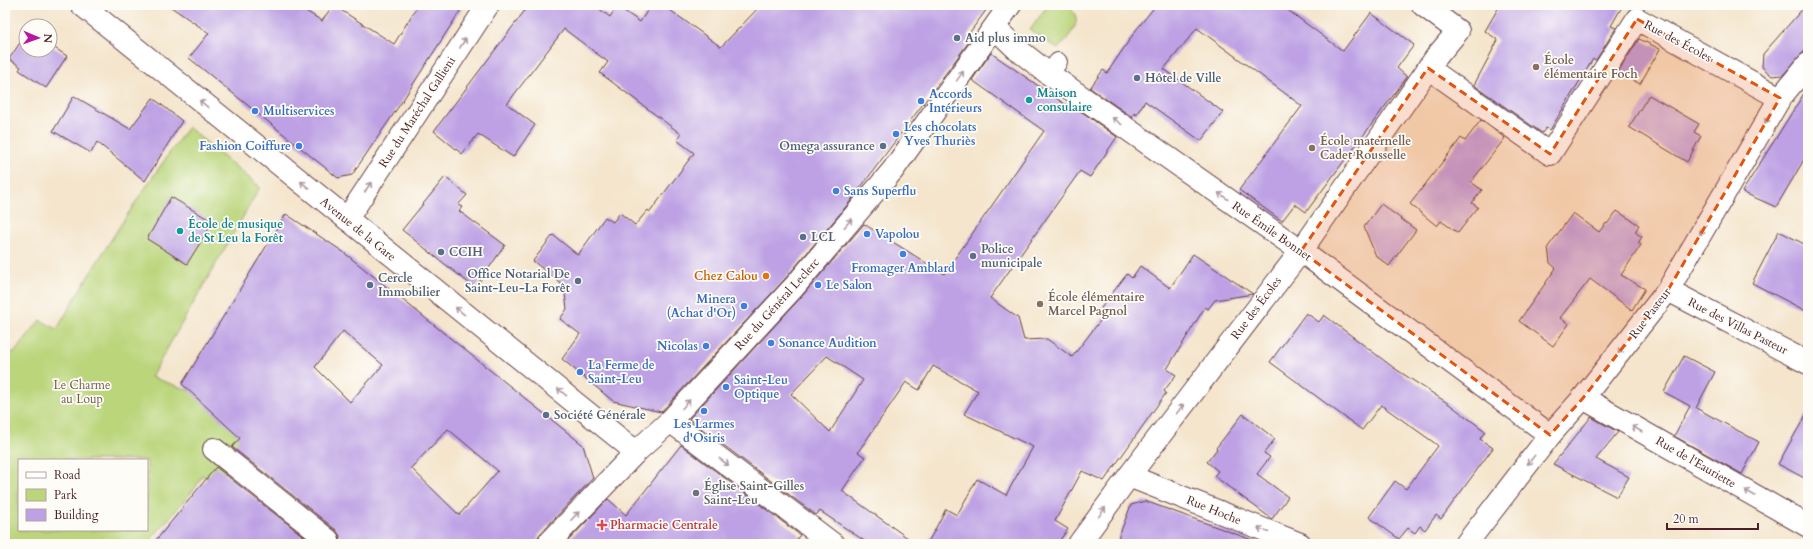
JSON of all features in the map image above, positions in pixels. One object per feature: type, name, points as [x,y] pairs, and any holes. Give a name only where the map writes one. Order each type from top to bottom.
[{"type":"street","name":"Avenue de la Gare","points":[[82,5],[636,452]]},
{"type":"street","name":"Rue du Maréchal Gallieni","points":[[347,219],[488,5]]},
{"type":"street","name":"Rue du Général Leclerc","points":[[548,544],[636,452],[670,421],[794,287],[893,170],[1010,5]]},
{"type":"street","points":[[1424,5],[1458,31],[1432,62]]},
{"type":"street","name":"Rue des Écoles","points":[[1079,544],[1129,476],[1301,251],[1432,62],[1550,154],[1637,20],[1780,98]]},
{"type":"street","name":"Rue Émile Bonnet","points":[[995,28],[1017,49],[1054,68],[1550,435]]},
{"type":"street","name":"Rue Pasteur","points":[[1466,544],[1550,435],[1583,398],[1668,290],[1780,98],[1808,64]]},
{"type":"street","name":"Rue des Villas Pasteur","points":[[1668,290],[1808,363]]},
{"type":"street","name":"Rue de l'Eauriette","points":[[1583,398],[1808,526]]},
{"type":"street","points":[[670,421],[833,544]]},
{"type":"street","points":[[214,449],[328,540]]},
{"type":"street","name":"Rue Hoche","points":[[1129,476],[1300,544]]},
{"type":"highlighted area","points":[[1637,19],[1780,98],[1668,290],[1583,398],[1550,435],[1301,251],[1428,68],[1550,154]]},
{"type":"green space","points":[[1048,5],[1068,5],[1076,18],[1072,32],[1058,49],[1030,30]]},
{"type":"green space","name":"Le Charme au Loup","points":[[188,127],[260,187],[151,377],[214,399],[243,430],[219,485],[202,475],[196,487],[147,544],[5,544],[5,348],[14,353],[40,320],[57,329],[136,201]]},
{"type":"building","points":[[168,5],[296,5],[322,21],[333,5],[394,44],[418,5],[464,5],[401,103],[352,175],[338,178],[189,58],[209,33]]},
{"type":"building","points":[[529,5],[594,5],[610,17],[617,6],[640,22],[651,5],[663,5],[721,47],[761,5],[990,5],[967,36],[971,39],[849,203],[785,279],[661,412],[613,401],[562,359],[580,334],[560,319],[567,309],[564,286],[533,261],[553,235],[578,255],[605,217],[613,222],[620,213],[635,225],[648,210],[650,212],[694,153],[677,140],[681,134],[600,73],[608,62],[564,29],[507,104],[535,125],[513,157],[478,134],[462,154],[434,131]]},
{"type":"building","name":"École maternelle Cadet Rousselle","points":[[1156,5],[1281,5],[1343,51],[1371,13],[1414,45],[1397,68],[1407,77],[1306,212],[1295,204],[1282,221],[1239,190],[1302,106],[1197,28],[1164,69],[1223,112],[1201,141],[1145,101],[1136,115],[1134,113],[1132,117],[1090,88],[1103,70],[1107,73],[1136,30]]},
{"type":"building","name":"École élémentaire Foch","points":[[1500,5],[1623,5],[1611,26],[1616,28],[1596,60],[1593,59],[1550,130],[1546,128],[1542,133],[1474,85],[1498,40],[1485,31]]},
{"type":"building","points":[[1806,5],[1808,5],[1808,47],[1783,75],[1772,76],[1762,67],[1763,54]]},
{"type":"building","points":[[1639,39],[1660,49],[1640,84],[1618,72]]},
{"type":"building","points":[[18,46],[18,58],[58,58],[58,50],[67,56],[46,88],[19,70],[21,67],[9,59]]},
{"type":"building","points":[[991,53],[1066,105],[1068,103],[1075,107],[1117,137],[1090,177],[1080,171],[990,298],[1018,318],[1024,340],[1047,339],[1072,357],[1107,312],[1101,308],[1127,274],[1132,278],[1140,266],[1170,288],[1193,254],[1253,294],[1215,300],[1208,309],[1205,307],[1167,369],[1176,375],[1164,391],[1166,393],[1104,481],[1082,471],[1055,521],[1068,529],[1057,544],[927,544],[946,509],[957,515],[977,479],[1006,495],[1033,447],[964,414],[978,391],[933,366],[919,390],[906,382],[858,452],[865,457],[842,491],[916,544],[869,544],[820,511],[816,515],[689,419],[803,295],[864,224],[944,274],[1044,131],[972,80]],"holes":[[[827,356],[863,380],[830,432],[791,394]]]},
{"type":"building","points":[[1808,87],[1808,153],[1776,207],[1742,192]]},
{"type":"building","points":[[1649,95],[1699,124],[1694,132],[1701,136],[1687,162],[1629,127]]},
{"type":"building","points":[[74,96],[130,129],[153,98],[182,121],[145,181],[97,142],[91,153],[53,131]]},
{"type":"building","points":[[1481,120],[1505,138],[1471,182],[1482,190],[1472,203],[1478,207],[1458,233],[1441,221],[1437,226],[1410,204],[1461,138],[1465,141]]},
{"type":"building","points":[[445,177],[467,195],[458,205],[462,207],[459,211],[505,245],[475,288],[402,230]]},
{"type":"building","name":"École de musique de St Leu la Forêt","points":[[171,197],[213,222],[187,264],[147,239]]},
{"type":"building","points":[[1381,204],[1416,230],[1389,266],[1376,256],[1364,227]]},
{"type":"building","points":[[1617,211],[1639,225],[1635,232],[1642,237],[1638,243],[1641,245],[1621,275],[1645,289],[1632,310],[1590,279],[1560,318],[1569,324],[1553,346],[1519,321],[1556,268],[1550,263],[1548,247],[1573,213],[1599,232]]},
{"type":"building","points":[[286,214],[342,251],[583,445],[593,478],[539,535],[536,544],[339,544],[340,536],[336,530],[232,447],[240,438],[182,384]],"holes":[[[343,331],[383,365],[350,402],[315,367]],[[448,429],[498,471],[459,515],[411,468]]]},
{"type":"building","points":[[1779,231],[1808,246],[1808,312],[1752,283]]},
{"type":"building","points":[[1306,313],[1319,322],[1324,315],[1394,368],[1449,404],[1485,431],[1480,439],[1493,448],[1441,519],[1436,515],[1425,530],[1420,526],[1415,533],[1408,528],[1399,539],[1369,517],[1395,481],[1406,489],[1438,446],[1381,405],[1362,430],[1270,362]]},
{"type":"building","points":[[1684,356],[1715,372],[1696,408],[1759,442],[1742,474],[1674,436],[1690,406],[1664,392]]},
{"type":"building","points":[[1808,411],[1808,480],[1778,464]]},
{"type":"building","points":[[1243,414],[1275,439],[1264,453],[1270,457],[1257,474],[1288,497],[1272,519],[1214,476],[1218,471],[1207,462]]},
{"type":"building","points":[[1591,417],[1618,432],[1596,459],[1629,477],[1617,497],[1553,464]]},
{"type":"building","name":"Église Saint-Gilles Saint-Leu","points":[[681,445],[800,535],[793,544],[565,544],[608,499],[626,515]]},
{"type":"building","points":[[216,467],[313,544],[153,544]]},
{"type":"building","points":[[1145,501],[1255,541],[1255,544],[1116,544],[1131,505]]},
{"type":"place","name":"Aid plus immo","points":[[957,38]]},
{"type":"place","name":"École élémentaire Foch","points":[[1536,67]]},
{"type":"place","name":"Hôtel de Ville","points":[[1137,78]]},
{"type":"place","name":"Maison consulaire","points":[[1029,100]]},
{"type":"place","name":"Accords Intérieurs","points":[[921,101]]},
{"type":"place","name":"Multiservices","points":[[255,111]]},
{"type":"place","name":"Les chocolats Yves Thuriès","points":[[896,134]]},
{"type":"place","name":"Fashion Coiffure","points":[[299,146]]},
{"type":"place","name":"Omega assurance","points":[[883,146]]},
{"type":"place","name":"École maternelle Cadet Rousselle","points":[[1312,148]]},
{"type":"place","name":"Sans Superflu","points":[[836,191]]},
{"type":"place","name":"École de musique de St Leu la Forêt","points":[[180,231]]},
{"type":"place","name":"Vapolou","points":[[867,234]]},
{"type":"place","name":"LCL","points":[[803,237]]},
{"type":"place","name":"CCIH","points":[[441,252]]},
{"type":"place","name":"Fromager Amblard","points":[[903,254]]},
{"type":"place","name":"Police municipale","points":[[973,256]]},
{"type":"place","name":"Chez Calou","points":[[766,276]]},
{"type":"place","name":"Office Notarial De Saint-Leu-La Forêt","points":[[578,281]]},
{"type":"place","name":"Cercle Immobilier","points":[[370,285]]},
{"type":"place","name":"Le Salon","points":[[818,285]]},
{"type":"place","name":"École élémentaire Marcel Pagnol","points":[[1040,304]]},
{"type":"place","name":"Minera (Achat d'Or)","points":[[744,306]]},
{"type":"place","name":"Sonance Audition","points":[[771,343]]},
{"type":"place","name":"Nicolas","points":[[706,346]]},
{"type":"place","name":"La Ferme de Saint-Leu","points":[[580,372]]},
{"type":"place","name":"Saint-Leu Optique","points":[[726,387]]},
{"type":"place","name":"Les Larmes d'Osiris","points":[[704,411]]},
{"type":"place","name":"Société Générale","points":[[546,415]]},
{"type":"place","name":"Église Saint-Gilles Saint-Leu","points":[[696,493]]},
{"type":"place","name":"Pharmacie Centrale","points":[[602,525]]}]
